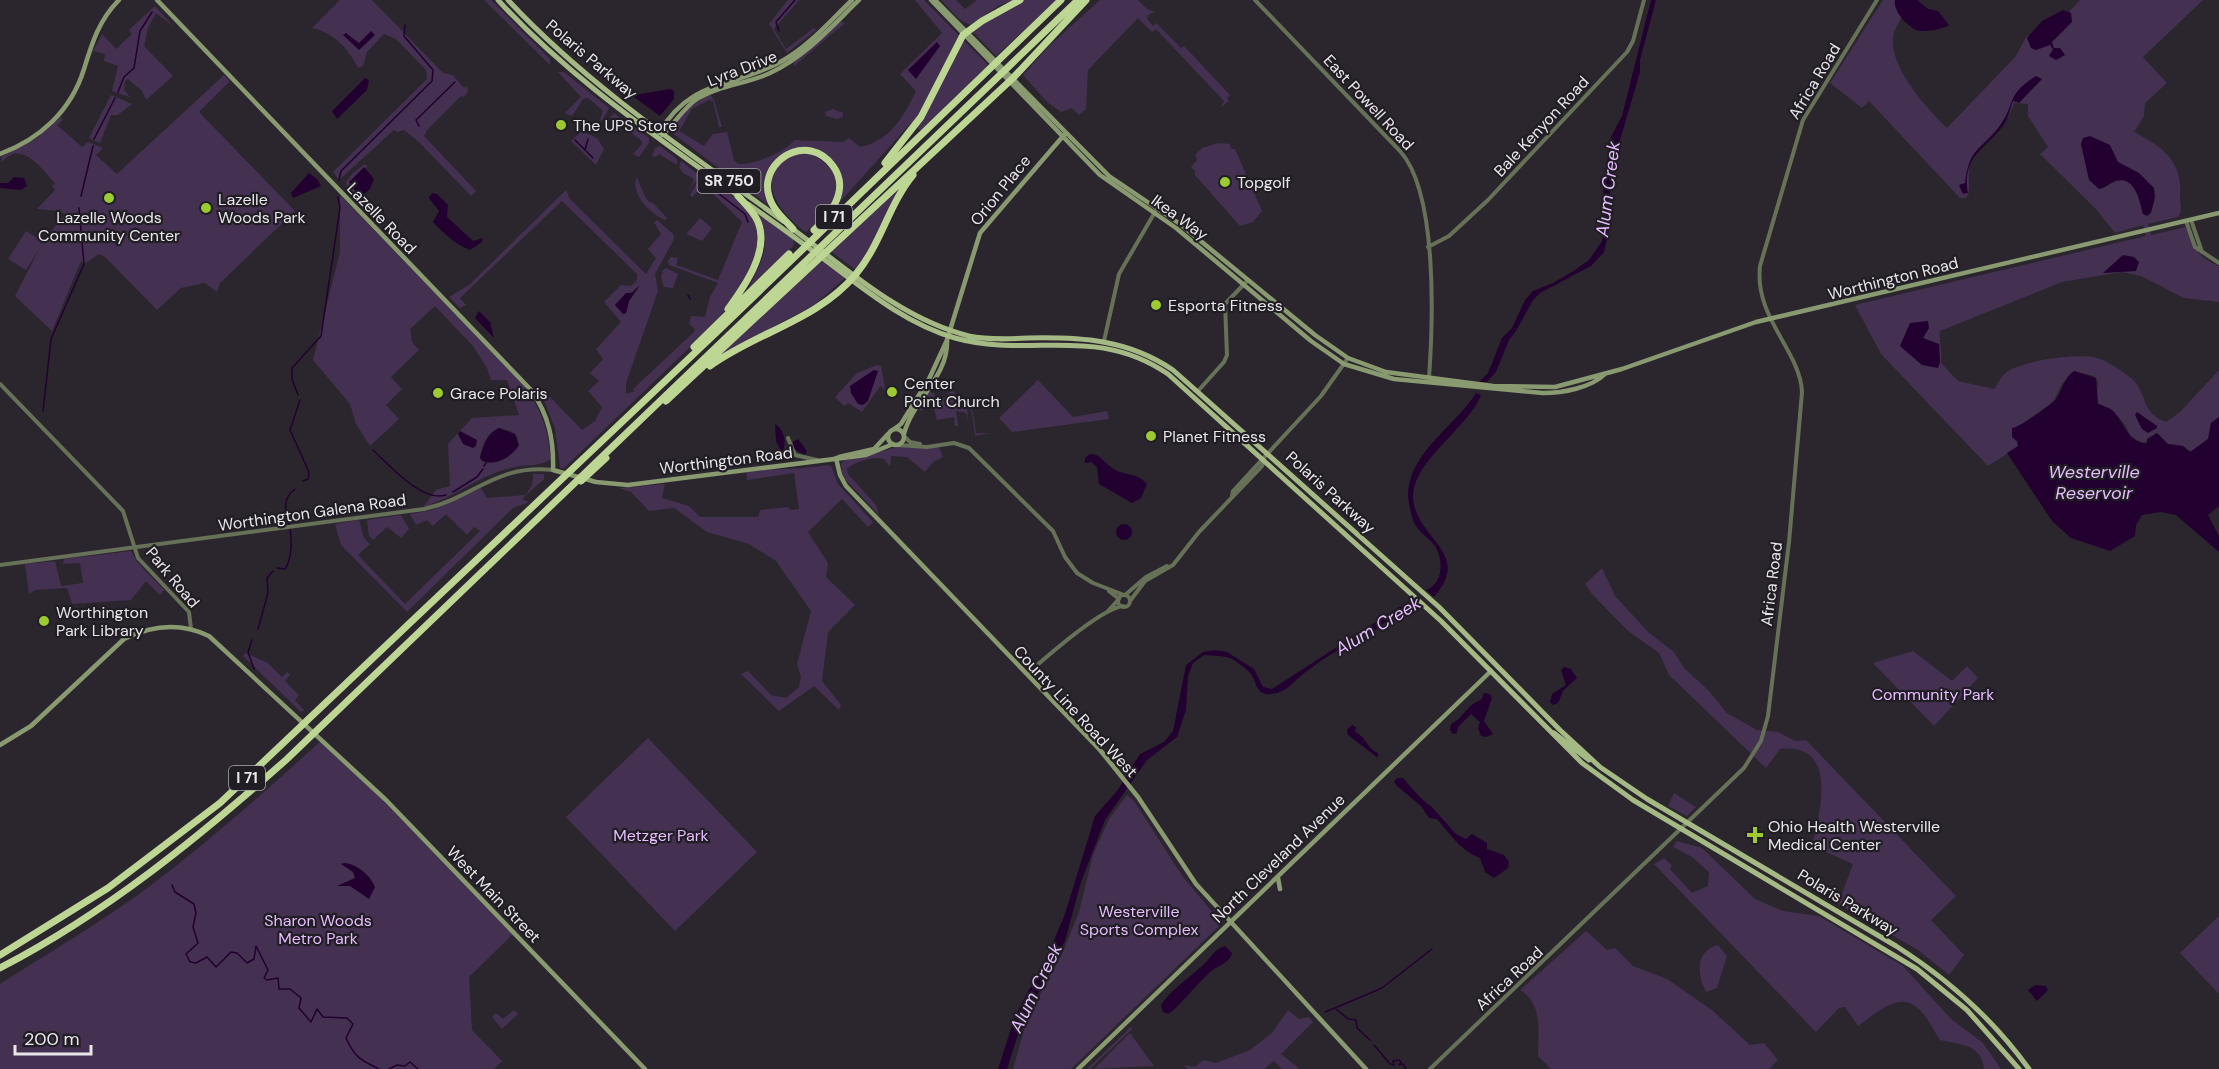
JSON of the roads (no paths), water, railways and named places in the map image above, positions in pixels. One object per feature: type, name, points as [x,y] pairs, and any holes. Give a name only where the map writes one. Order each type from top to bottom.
[{"type":"highway","points":[[860,192],[908,136],[921,117],[965,33],[1020,0]]},
{"type":"highway","name":"I 71","points":[[0,954],[108,888],[220,803],[1061,0]]},
{"type":"highway","name":"I 71","points":[[2,967],[48,942],[105,905],[225,813],[287,759],[1078,0]]},
{"type":"highway","points":[[588,472],[1011,80],[1086,0]]},
{"type":"highway","points":[[608,435],[705,336],[819,226],[835,204],[840,190],[837,171],[826,158],[811,151],[785,155],[775,164],[768,178],[772,204],[791,231]]},
{"type":"highway","points":[[695,375],[745,343],[815,310],[853,277],[877,244],[910,179],[930,154]]},
{"type":"highway","points":[[705,336],[738,295],[761,245],[758,222],[738,196]]},
{"type":"main road","points":[[0,154],[30,141],[61,112],[80,80],[98,28],[119,0]]},
{"type":"main road","name":"Lazelle Road","points":[[158,0],[531,390],[543,408],[551,432],[553,470]]},
{"type":"main road","name":"Polaris Parkway","points":[[498,0],[573,73],[657,138],[791,231]]},
{"type":"main road","name":"Polaris Parkway","points":[[508,0],[574,64],[906,317],[948,336],[996,345],[1087,344],[1130,354],[1174,378],[1428,609],[1550,732],[1600,777],[1682,829],[1917,969],[1981,1024],[2019,1069]]},
{"type":"main road","name":"Lyra Drive","points":[[662,133],[682,104],[699,92],[758,73],[789,56],[852,0]]},
{"type":"main road","name":"Lyra Drive","points":[[657,138],[686,108],[702,96],[759,78],[789,63],[810,47],[859,0]]},
{"type":"main road","name":"Ikea Way","points":[[933,0],[1100,175],[1156,210],[1246,282],[1348,358]]},
{"type":"main road","name":"Orion Place","points":[[905,435],[906,425],[939,369],[980,233],[1064,135]]},
{"type":"main road","name":"Worthington Road","points":[[1348,358],[1386,372],[1469,385],[1527,390],[1555,387],[1599,374],[1605,375],[1770,319],[2219,213]]},
{"type":"main road","name":"Ikea Way","points":[[1246,282],[1311,341],[1344,364]]},
{"type":"main road","name":"Polaris Parkway","points":[[948,336],[1074,338],[1104,341],[1132,348],[1154,358],[1198,391],[1434,603],[1592,760],[1623,783],[1931,969],[1982,1013],[2029,1069]]},
{"type":"main road","name":"Orion Place","points":[[894,429],[901,424],[929,379],[948,336]]},
{"type":"main road","name":"Worthington Road","points":[[1344,364],[1386,378],[1469,385]]},
{"type":"main road","points":[[906,425],[909,408]]},
{"type":"main road","points":[[894,429],[901,429],[905,435],[896,445],[889,441],[888,434],[894,429]]},
{"type":"main road","name":"Worthington Road","points":[[836,458],[874,449],[888,434]]},
{"type":"main road","name":"Worthington Road","points":[[619,485],[874,454],[896,445]]},
{"type":"main road","name":"County Line Road West","points":[[836,458],[840,475],[846,486],[1118,771],[1138,797],[1191,878],[1366,1069]]},
{"type":"main road","name":"Worthington Galena Road","points":[[553,470],[619,485]]},
{"type":"main road","points":[[0,745],[31,726],[120,641],[152,628],[191,629]]},
{"type":"main road","name":"Park Road","points":[[191,629],[217,641],[323,739]]},
{"type":"main road","name":"North Cleveland Avenue","points":[[1078,1069],[1497,666]]},
{"type":"main road","points":[[1550,732],[1560,737],[1585,759],[1592,760]]},
{"type":"main road","name":"West Main Street","points":[[323,739],[406,819],[645,1069]]},
{"type":"main road","points":[[1268,886],[1280,889],[1278,877]]},
{"type":"street","name":"East Powell Road","points":[[1255,0],[1410,164],[1421,190],[1428,247],[1433,316],[1428,383]]},
{"type":"street","name":"Bale Kenyon Road","points":[[1428,247],[1452,233],[1493,195],[1627,52],[1633,41],[1644,0]]},
{"type":"street","name":"Africa Road","points":[[1430,1069],[1682,829],[1749,762],[1766,723],[1789,542],[1802,392],[1801,377],[1770,319],[1761,288],[1760,266],[1793,148],[1808,110],[1877,0]]},
{"type":"street","points":[[1104,341],[1119,274],[1156,210]]},
{"type":"street","points":[[2188,220],[2193,243],[2203,253],[2219,263]]},
{"type":"street","points":[[1198,391],[1224,363],[1227,355],[1225,304],[1246,282]]},
{"type":"street","points":[[1027,675],[1048,654],[1105,614],[1128,605],[1142,584],[1170,568],[1199,531],[1262,466],[1264,460],[1321,396],[1348,358]]},
{"type":"street","name":"Park Road","points":[[0,384],[123,511],[134,547],[144,566],[189,612],[191,629]]},
{"type":"street","name":"Worthington Road","points":[[905,435],[910,442],[917,444],[958,443],[974,451]]},
{"type":"street","points":[[788,438],[795,455],[817,460]]},
{"type":"street","name":"Worthington Road","points":[[896,445],[927,447],[941,444]]},
{"type":"street","points":[[974,451],[1053,531],[1065,557],[1077,573],[1093,583],[1125,595],[1130,601]]},
{"type":"street","points":[[974,451],[1052,534],[1072,571],[1092,585],[1113,592],[1123,606]]},
{"type":"street","name":"Worthington Galena Road","points":[[0,565],[424,509],[444,504],[501,475],[518,470],[553,470]]},
{"type":"street","points":[[1105,614],[1146,577],[1178,560]]},
{"type":"water","name":"Alum Creek","points":[[1651,0],[1656,0],[1640,60],[1640,72],[1616,154],[1610,189],[1611,222],[1604,252],[1591,266],[1540,293],[1533,300],[1509,340],[1496,372],[1487,382],[1479,382],[1488,373],[1502,338],[1512,328],[1525,300],[1533,291],[1553,283],[1589,260],[1602,241],[1606,209],[1603,190],[1611,137],[1622,116]]},
{"type":"water","points":[[1895,0],[1917,0],[1928,9],[1938,11],[1949,25],[1933,30],[1916,30],[1901,17],[1896,9]]},
{"type":"water","points":[[2063,10],[2071,13],[2072,22],[2052,42],[2054,48],[2060,48],[2065,55],[2056,60],[2049,56],[2053,49],[2050,45],[2036,50],[2031,48],[2027,38],[2042,21]]},
{"type":"water","points":[[371,31],[375,35],[359,50],[343,35],[346,33],[359,43]]},
{"type":"water","points":[[937,42],[940,46],[916,79],[908,70]]},
{"type":"water","points":[[2036,76],[2042,79],[2019,103],[2013,101],[2005,123],[1972,161],[1968,170],[1968,193],[1963,194],[1959,185],[1965,183],[1969,163],[1972,156],[2004,120],[2015,95],[2019,89]]},
{"type":"water","points":[[365,78],[369,80],[367,90],[337,119],[332,111]]},
{"type":"water","points":[[670,89],[674,91],[674,99],[660,116],[634,97],[640,94]]},
{"type":"water","points":[[2090,136],[2110,145],[2118,162],[2139,173],[2154,188],[2155,197],[2151,213],[2147,216],[2143,214],[2136,191],[2128,182],[2116,181],[2099,189],[2089,180],[2081,144],[2083,138]]},
{"type":"water","points":[[364,167],[374,179],[370,189],[363,195],[355,191],[349,182]]},
{"type":"water","points":[[309,173],[318,180],[321,186],[293,198],[291,193]]},
{"type":"water","points":[[14,177],[24,178],[27,186],[21,190],[0,188],[0,183],[8,183]]},
{"type":"water","points":[[432,193],[437,194],[448,205],[447,217],[473,241],[483,238],[482,242],[470,250],[441,230],[433,222],[439,211],[429,198]]},
{"type":"water","points":[[2123,255],[2134,257],[2139,262],[2136,271],[2103,273]]},
{"type":"water","points":[[640,285],[629,301],[626,313],[623,314],[615,305],[626,293],[632,293]]},
{"type":"water","points":[[479,311],[490,322],[494,338],[475,318]]},
{"type":"water","points":[[1928,321],[1929,328],[1923,338],[1939,344],[1938,368],[1922,365],[1900,346],[1910,323]]},
{"type":"water","points":[[874,370],[878,371],[868,401],[863,405],[858,404],[851,393],[850,386]]},
{"type":"water","name":"Westerville Reservoir","points":[[2074,371],[2096,378],[2098,404],[2112,410],[2131,436],[2141,442],[2147,443],[2147,439],[2157,433],[2168,444],[2183,446],[2190,452],[2208,439],[2211,423],[2219,417],[2219,506],[2208,515],[2219,536],[2219,552],[2176,515],[2161,512],[2142,515],[2136,525],[2135,536],[2110,551],[2071,538],[2052,521],[2007,453],[2018,446],[2017,441],[2012,437],[2012,428],[2028,420],[2053,402]]},
{"type":"water","points":[[1476,393],[1481,395],[1475,407],[1432,457],[1415,483],[1413,496],[1416,511],[1422,524],[1439,546],[1448,568],[1445,582],[1434,597],[1426,590],[1436,583],[1439,577],[1440,558],[1435,546],[1420,532],[1411,515],[1408,491],[1411,476],[1426,450],[1468,405]]},
{"type":"water","points":[[2137,412],[2157,428],[2148,433],[2142,429],[2135,415]]},
{"type":"water","points":[[775,424],[784,437],[782,453],[776,441]]},
{"type":"water","points":[[499,428],[515,434],[519,445],[503,459],[493,462],[482,461],[480,457],[486,440]]},
{"type":"water","points":[[460,431],[477,440],[476,446],[473,448],[463,444],[458,434]]},
{"type":"water","points":[[798,439],[807,451],[805,455],[794,449],[793,442]]},
{"type":"water","points":[[1090,454],[1099,457],[1120,472],[1143,480],[1147,484],[1141,498],[1132,503],[1099,484],[1097,467],[1091,462],[1085,463],[1085,458]]},
{"type":"water","points":[[1124,524],[1132,532],[1124,540],[1116,532]]},
{"type":"water","name":"Alum Creek","points":[[1418,603],[1422,607],[1399,611],[1360,643],[1330,655],[1286,689],[1277,693],[1267,694],[1260,691],[1251,674],[1232,659],[1204,655],[1193,663],[1188,676],[1186,710],[1177,737],[1147,760],[1105,820],[1081,882],[1065,941],[1019,1031],[1007,1069],[998,1069],[1014,1019],[1028,991],[1039,976],[1065,914],[1095,816],[1117,791],[1140,754],[1164,742],[1173,731],[1186,665],[1203,652],[1215,650],[1227,652],[1254,669],[1263,687],[1272,689],[1399,607]]},
{"type":"water","points":[[1564,667],[1571,669],[1577,678],[1563,691],[1558,703],[1553,705],[1550,702],[1552,694],[1566,685],[1561,670]]},
{"type":"water","points":[[1484,693],[1490,694],[1492,698],[1484,721],[1493,734],[1486,737],[1481,736],[1478,728],[1480,722],[1471,714],[1458,727],[1457,733],[1453,734],[1450,730],[1451,724],[1481,700]]},
{"type":"water","points":[[1352,725],[1356,727],[1355,732],[1378,753],[1378,758],[1348,735],[1347,730]]},
{"type":"water","points":[[1397,778],[1403,778],[1456,834],[1466,839],[1472,834],[1487,843],[1487,849],[1504,855],[1509,862],[1508,868],[1494,878],[1485,872],[1480,858],[1461,847],[1437,819],[1429,818],[1421,806],[1397,786],[1394,782]]},
{"type":"water","points":[[341,864],[358,868],[370,878],[375,887],[369,899],[350,886],[337,886],[355,878],[353,872]]},
{"type":"water","points":[[1225,946],[1232,953],[1231,957],[1211,971],[1171,1012],[1168,1014],[1163,1012],[1161,1006],[1169,995],[1217,950]]},
{"type":"water","points":[[2035,985],[2046,986],[2048,990],[2037,1001],[2028,990]]},
{"type":"waterway","points":[[779,31],[776,22],[795,0]]},
{"type":"waterway","points":[[118,92],[124,77],[134,68],[140,31],[152,12]]},
{"type":"waterway","points":[[339,180],[341,171],[432,81],[433,70],[404,36],[405,25]]},
{"type":"waterway","points":[[419,126],[416,120],[455,82]]},
{"type":"waterway","points":[[94,139],[115,98]]},
{"type":"waterway","points":[[588,139],[585,150],[593,158]]},
{"type":"waterway","points":[[575,140],[585,150]]},
{"type":"waterway","points":[[81,196],[93,146]]},
{"type":"waterway","points":[[705,183],[745,214],[748,222]]},
{"type":"waterway","points":[[298,395],[292,379],[292,368],[321,336],[340,208],[338,197]]},
{"type":"waterway","points":[[43,411],[51,339],[84,264],[79,208]]},
{"type":"waterway","points":[[688,295],[690,299]]},
{"type":"waterway","points":[[300,400],[290,430],[309,472],[308,479],[303,481]]},
{"type":"waterway","points":[[923,406],[928,401],[930,403]]},
{"type":"waterway","points":[[373,450],[417,488],[437,496],[446,495]]},
{"type":"waterway","points":[[453,492],[477,477],[483,469]]},
{"type":"waterway","points":[[289,525],[286,501],[295,489]]},
{"type":"waterway","points":[[277,568],[285,569],[289,560],[290,529]]},
{"type":"waterway","points":[[258,629],[268,593],[267,578],[273,571]]},
{"type":"waterway","points":[[252,640],[248,652],[254,669]]},
{"type":"waterway","points":[[172,885],[175,892],[194,904],[196,913],[193,927],[198,943],[186,954],[190,962],[196,963],[207,957],[216,967],[231,952],[237,953],[247,963],[254,959],[256,946],[268,970],[264,978],[267,980],[278,978],[279,989],[290,989],[301,998],[299,1008],[311,1022],[317,1009],[323,1017],[347,1018],[353,1024],[346,1038],[352,1050],[363,1061],[379,1069]]},
{"type":"waterway","points":[[1335,1008],[1382,988],[1432,949]]},
{"type":"waterway","points":[[1325,1012],[1335,1008],[1348,1019],[1356,1020],[1357,1028],[1370,1040]]},
{"type":"waterway","points":[[1374,1045],[1390,1064],[1394,1065],[1393,1061],[1399,1060],[1401,1062],[1399,1065],[1403,1064],[1406,1069]]},
{"type":"waterway","points":[[389,1069],[397,1065],[405,1066],[410,1062],[418,1069]]},
{"type":"place","name":"The UPS Store","points":[[561,125]]},
{"type":"place","name":"Topgolf","points":[[1225,182]]},
{"type":"place","name":"Lazelle Woods Community Center","points":[[109,198]]},
{"type":"place","name":"Lazelle Woods Park","points":[[206,208]]},
{"type":"place","name":"Esporta Fitness","points":[[1156,305]]},
{"type":"place","name":"Center Point Church","points":[[892,392]]},
{"type":"place","name":"Grace Polaris","points":[[438,393]]},
{"type":"place","name":"Planet Fitness","points":[[1151,436]]},
{"type":"place","name":"Worthington Park Library","points":[[44,621]]},
{"type":"place","name":"Ohio Health Westerville Medical Center","points":[[1755,835]]},
{"type":"park label","name":"Community Park","points":[[1933,694]]},
{"type":"park label","name":"Metzger Park","points":[[661,835]]},
{"type":"park label","name":"Westerville Sports Complex","points":[[1139,920]]},
{"type":"park label","name":"Sharon Woods Metro Park","points":[[318,929]]}]
